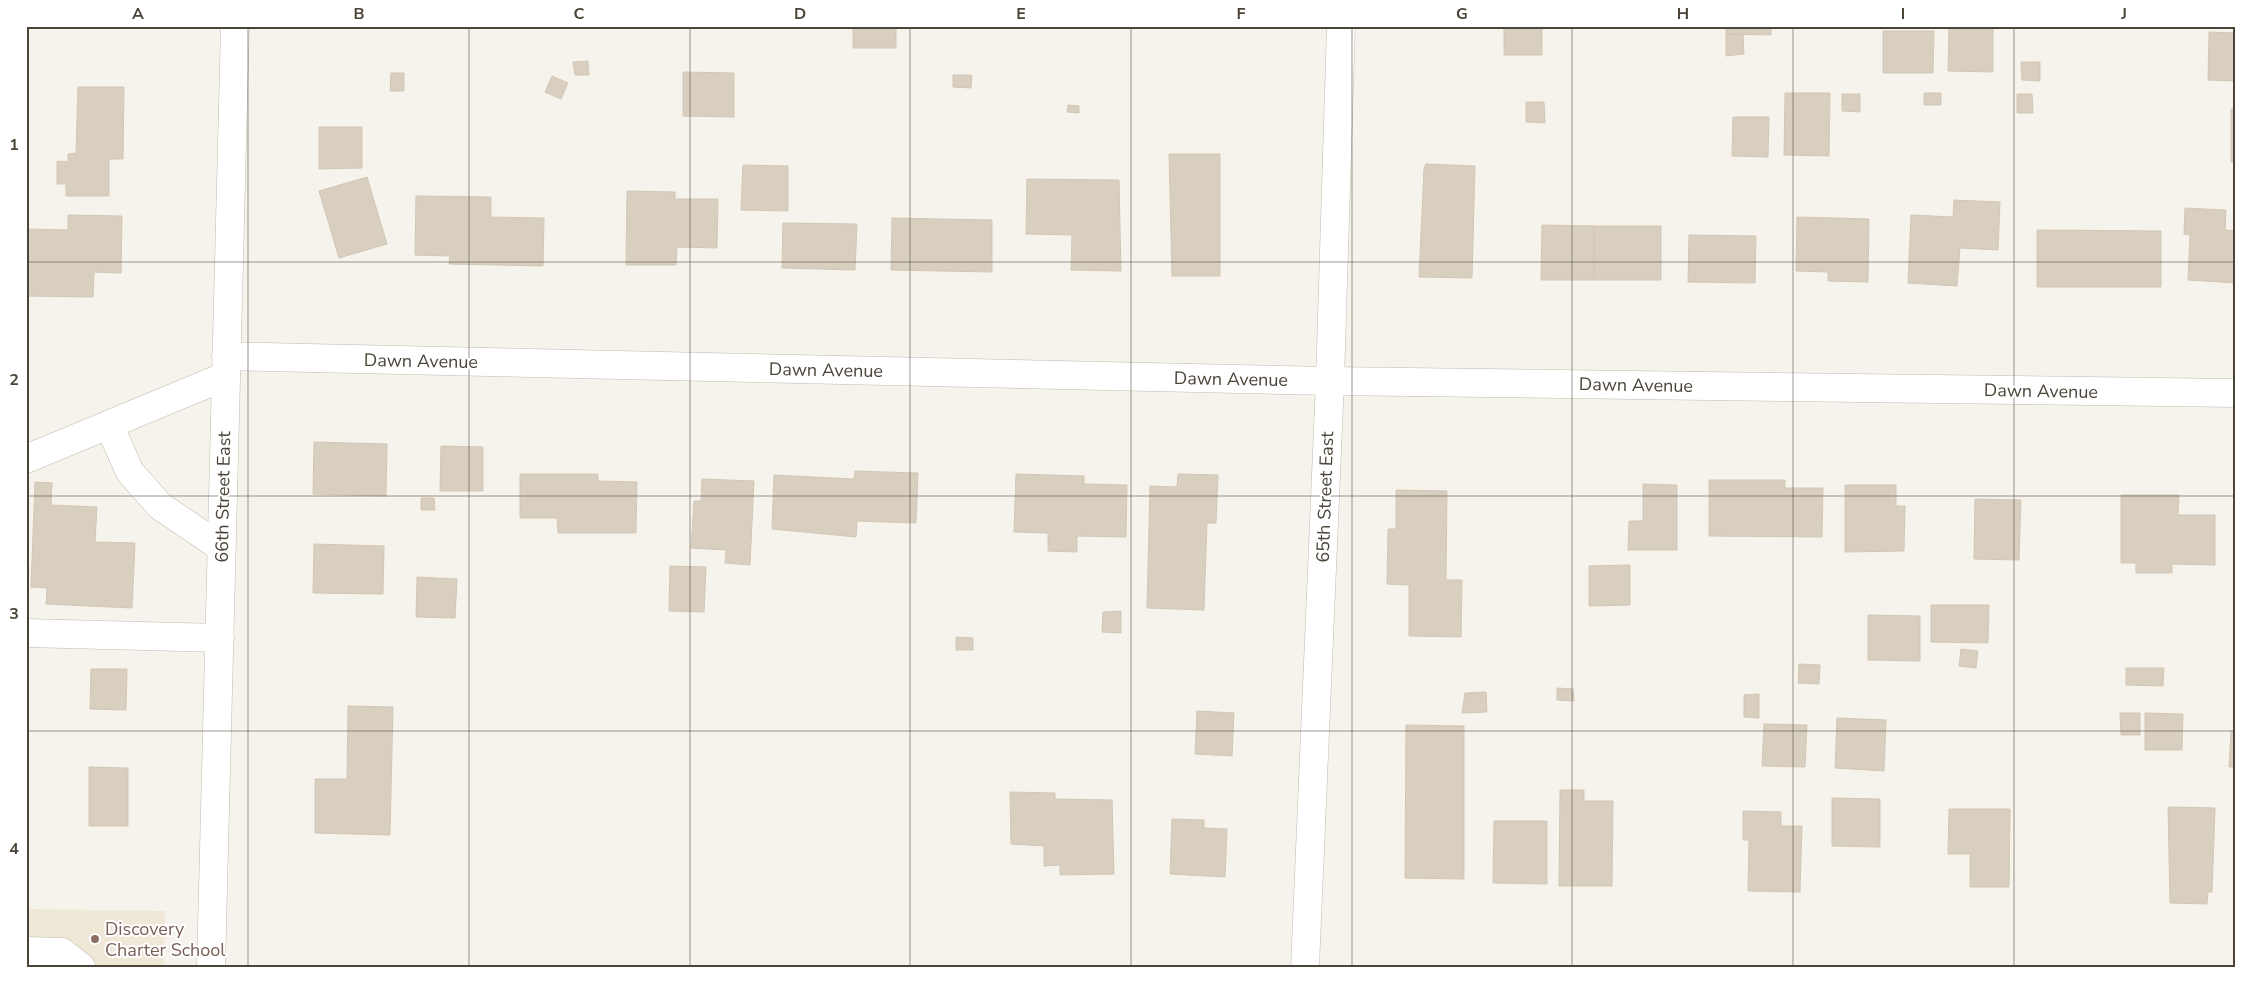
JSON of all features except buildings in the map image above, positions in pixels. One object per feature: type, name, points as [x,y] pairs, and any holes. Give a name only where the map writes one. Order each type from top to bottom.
[{"type":"street","name":"66th Street East","points":[[211,967],[235,26]]},
{"type":"street","name":"65th Street East","points":[[1305,967],[1330,381],[1341,26]]},
{"type":"street","name":"Dawn Avenue","points":[[226,366],[2236,393]]},
{"type":"street","points":[[26,459],[109,425],[226,366]]},
{"type":"street","points":[[109,425],[130,472],[160,506],[222,548]]},
{"type":"street","points":[[26,633],[220,638]]},
{"type":"street","points":[[26,951],[62,952],[81,967]]},
{"type":"shaded area","name":"Discovery Charter School","points":[[26,909],[165,911],[164,967],[26,967]]},
{"type":"place","name":"Discovery Charter School","points":[[95,939]]}]
